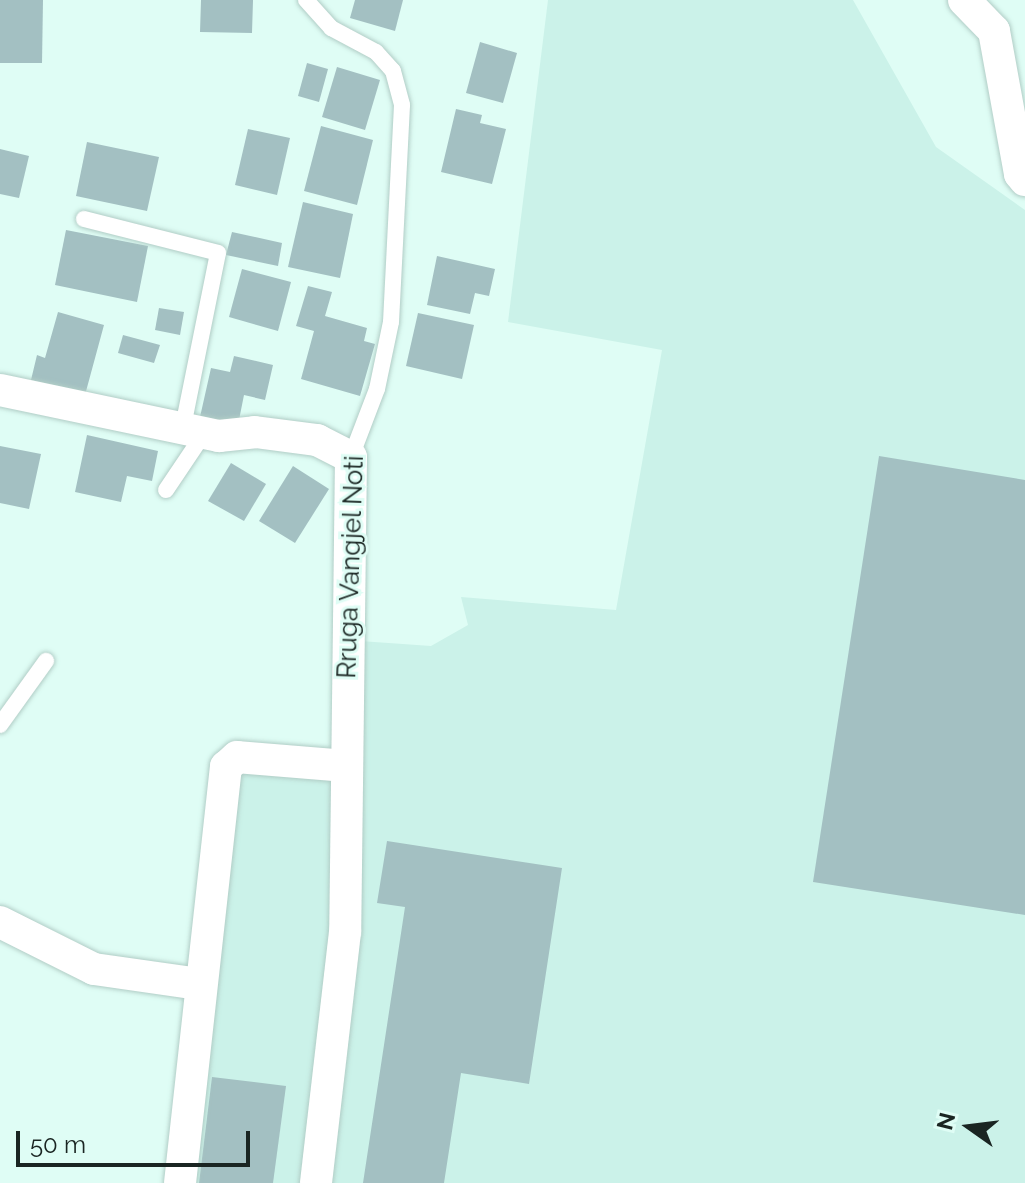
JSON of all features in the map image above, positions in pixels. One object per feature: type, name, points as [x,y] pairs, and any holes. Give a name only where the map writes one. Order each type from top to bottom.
[{"type":"street","points":[[964,0],[994,31],[1020,174],[1025,180]]},
{"type":"street","points":[[0,390],[90,413],[194,429],[317,440],[351,457]]},
{"type":"street","name":"Rruga Vangjel Noti","points":[[316,1183],[345,932],[351,457]]},
{"type":"street","points":[[180,1183],[226,767],[237,757],[346,766]]},
{"type":"street","points":[[0,922],[94,969],[200,984]]},
{"type":"lane","name":"Rruga Vangjel Noti","points":[[306,0],[331,28],[376,52],[393,71],[402,105],[391,322],[377,389],[351,457]]},
{"type":"lane","points":[[84,219],[218,253],[194,429],[166,490]]},
{"type":"lane","points":[[0,725],[46,661]]},
{"type":"shaded area","points":[[548,0],[853,0],[936,147],[1025,210],[1025,1183],[180,1183],[226,767],[346,765],[346,640],[431,646],[468,625],[461,597],[616,610],[662,350],[508,322]]},
{"type":"building","points":[[0,0],[43,0],[42,63],[0,63]]},
{"type":"building","points":[[201,0],[253,0],[252,33],[200,32]]},
{"type":"building","points":[[355,0],[403,0],[395,31],[350,18]]},
{"type":"building","points":[[480,42],[517,53],[503,103],[466,93]]},
{"type":"building","points":[[307,63],[328,69],[319,102],[298,96]]},
{"type":"building","points":[[337,67],[380,80],[365,130],[322,117]]},
{"type":"building","points":[[456,109],[482,115],[480,123],[506,129],[492,184],[441,172]]},
{"type":"building","points":[[321,126],[373,140],[357,205],[304,191]]},
{"type":"building","points":[[248,129],[290,138],[277,195],[235,185]]},
{"type":"building","points":[[87,142],[159,157],[147,211],[76,196]]},
{"type":"building","points":[[0,149],[29,156],[19,198],[0,194]]},
{"type":"building","points":[[303,202],[353,214],[340,278],[288,267]]},
{"type":"building","points":[[66,230],[148,246],[137,302],[55,285]]},
{"type":"building","points":[[232,232],[282,243],[278,266],[226,255]]},
{"type":"building","points":[[437,256],[495,269],[489,296],[475,293],[470,314],[427,305]]},
{"type":"building","points":[[242,269],[291,282],[278,331],[229,317]]},
{"type":"building","points":[[308,286],[332,292],[325,316],[367,328],[364,341],[375,344],[360,396],[301,379],[314,331],[296,326]]},
{"type":"building","points":[[159,308],[184,312],[180,335],[155,330]]},
{"type":"building","points":[[58,312],[104,325],[85,395],[31,380],[37,355],[45,358]]},
{"type":"building","points":[[418,313],[474,325],[462,379],[406,366]]},
{"type":"building","points":[[123,335],[160,345],[154,363],[118,353]]},
{"type":"building","points":[[234,356],[273,365],[265,400],[244,395],[238,425],[200,417],[211,368],[230,372]]},
{"type":"building","points":[[87,435],[158,451],[152,481],[127,476],[121,502],[75,492]]},
{"type":"building","points":[[0,446],[41,454],[29,509],[0,503]]},
{"type":"building","points":[[879,456],[1025,480],[1025,915],[813,882]]},
{"type":"building","points":[[231,463],[266,484],[244,521],[208,501]]},
{"type":"building","points":[[293,466],[329,489],[295,543],[259,521]]},
{"type":"building","points":[[387,841],[562,868],[529,1084],[461,1073],[444,1183],[363,1183],[405,907],[377,903]]},
{"type":"building","points":[[212,1077],[286,1086],[273,1183],[199,1183]]}]
